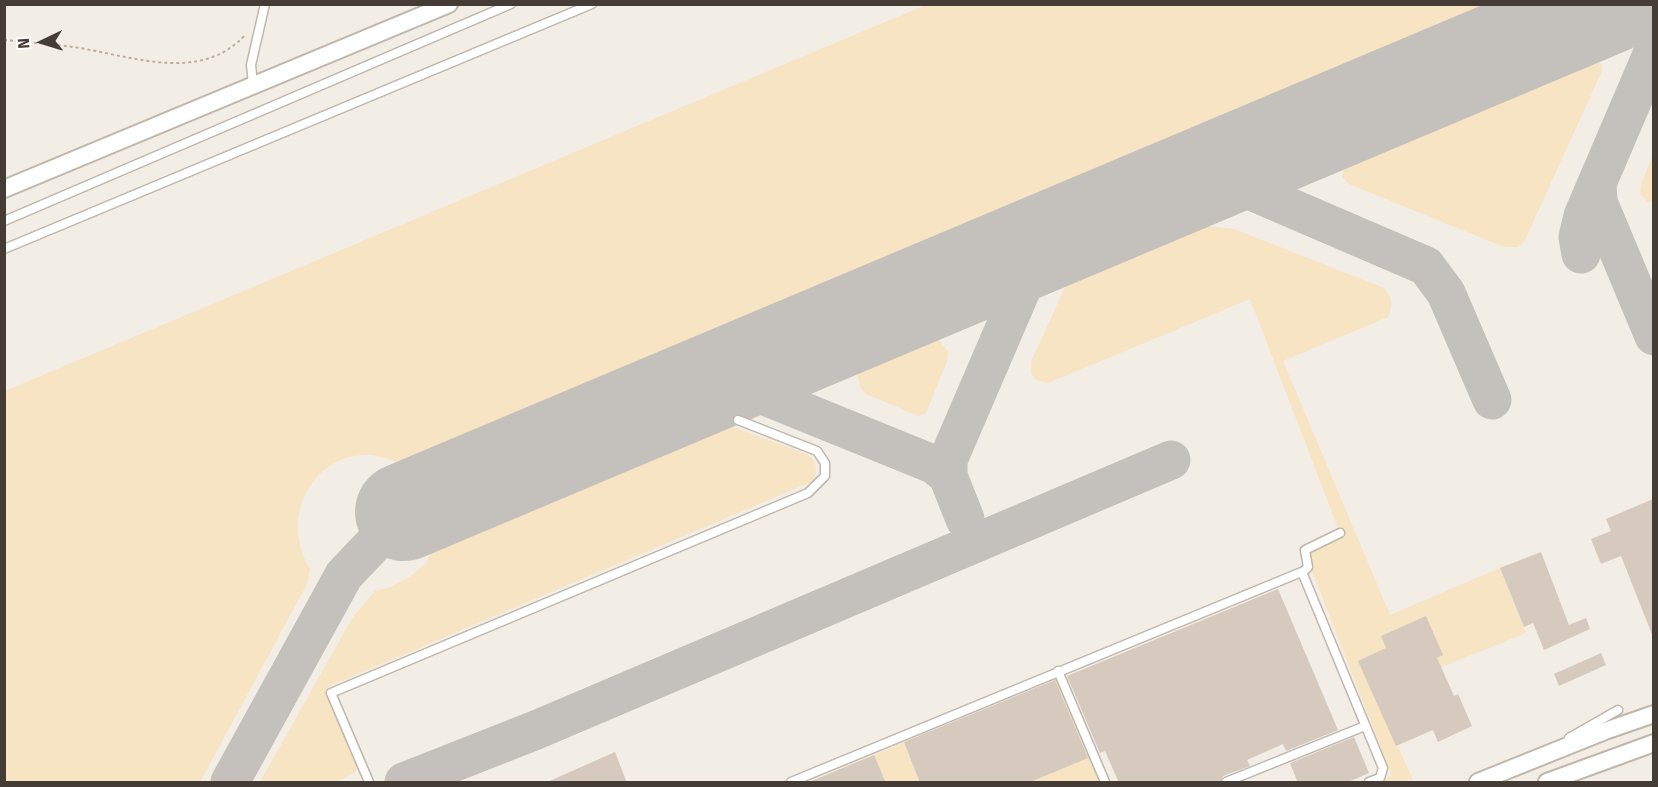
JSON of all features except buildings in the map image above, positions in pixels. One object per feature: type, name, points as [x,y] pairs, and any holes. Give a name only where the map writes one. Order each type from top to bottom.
[{"type":"street","points":[[4,189],[448,4]]},
{"type":"street","points":[[1478,783],[1531,760],[1653,714]]},
{"type":"street","points":[[1547,783],[1653,743]]},
{"type":"lane","points":[[253,84],[251,66],[265,4]]},
{"type":"lane","points":[[4,221],[511,4]]},
{"type":"lane","points":[[4,249],[592,4]]},
{"type":"lane","points":[[369,783],[331,693],[808,493],[825,476],[825,463],[817,451],[738,420]]},
{"type":"lane","points":[[791,783],[1302,572],[1308,567],[1305,550],[1340,534]]},
{"type":"lane","points":[[1302,572],[1383,770],[1380,778],[1369,783]]},
{"type":"lane","points":[[1058,671],[1106,783]]},
{"type":"lane","points":[[1531,760],[1618,710]]},
{"type":"lane","points":[[1226,783],[1365,726]]},
{"type":"lane","points":[[1566,783],[1592,765]]},
{"type":"path","points":[[4,40],[73,47],[168,64],[203,62],[235,46],[261,17]]},
{"type":"sand","points":[[928,4],[1495,5],[399,463],[374,455],[351,457],[330,465],[314,480],[303,499],[298,521],[300,545],[310,569],[307,584],[200,782],[5,782],[5,391]]},
{"type":"sand","points":[[1595,62],[1602,64],[1602,71],[1524,242],[1517,247],[1504,247],[1349,184],[1342,177],[1344,167]]},
{"type":"sand","points":[[1653,155],[1653,201],[1648,202],[1640,194],[1642,182]]},
{"type":"sand","points":[[1203,226],[1234,229],[1384,288],[1391,302],[1388,317],[1283,361],[1390,615],[1500,568],[1526,633],[1374,694],[1413,780],[1377,782],[1392,776],[1305,553],[1340,533],[1250,299],[1048,383],[1037,380],[1031,374],[1031,362],[1067,283]]},
{"type":"sand","points":[[937,337],[948,352],[947,361],[926,413],[919,416],[866,394],[860,387],[857,370]]},
{"type":"sand","points":[[728,425],[809,455],[816,467],[813,481],[327,687],[357,766],[356,772],[336,782],[260,782],[353,617],[375,591],[391,587],[411,576],[426,563],[434,547]]},
{"type":"sand","points":[[1060,677],[1105,782],[1028,782],[1086,758],[1054,679]]},
{"type":"sand","points":[[904,742],[920,782],[886,782],[874,755]]},
{"type":"taxiway","points":[[1581,254],[1578,237],[1583,216],[1654,50]]},
{"type":"taxiway","points":[[1173,188],[1207,181],[1233,183],[1426,266],[1446,293],[1492,400]]},
{"type":"taxiway","points":[[1597,183],[1598,202],[1654,336]]},
{"type":"taxiway","points":[[710,381],[739,386],[765,396],[935,465],[948,476],[948,460],[1022,288],[1034,262],[1052,238]]},
{"type":"taxiway","points":[[404,782],[536,730],[1171,460]]},
{"type":"taxiway","points":[[948,476],[965,519]]},
{"type":"taxiway","points":[[230,782],[344,575],[404,512]]},
{"type":"runway","points":[[404,512],[1611,4]]}]
